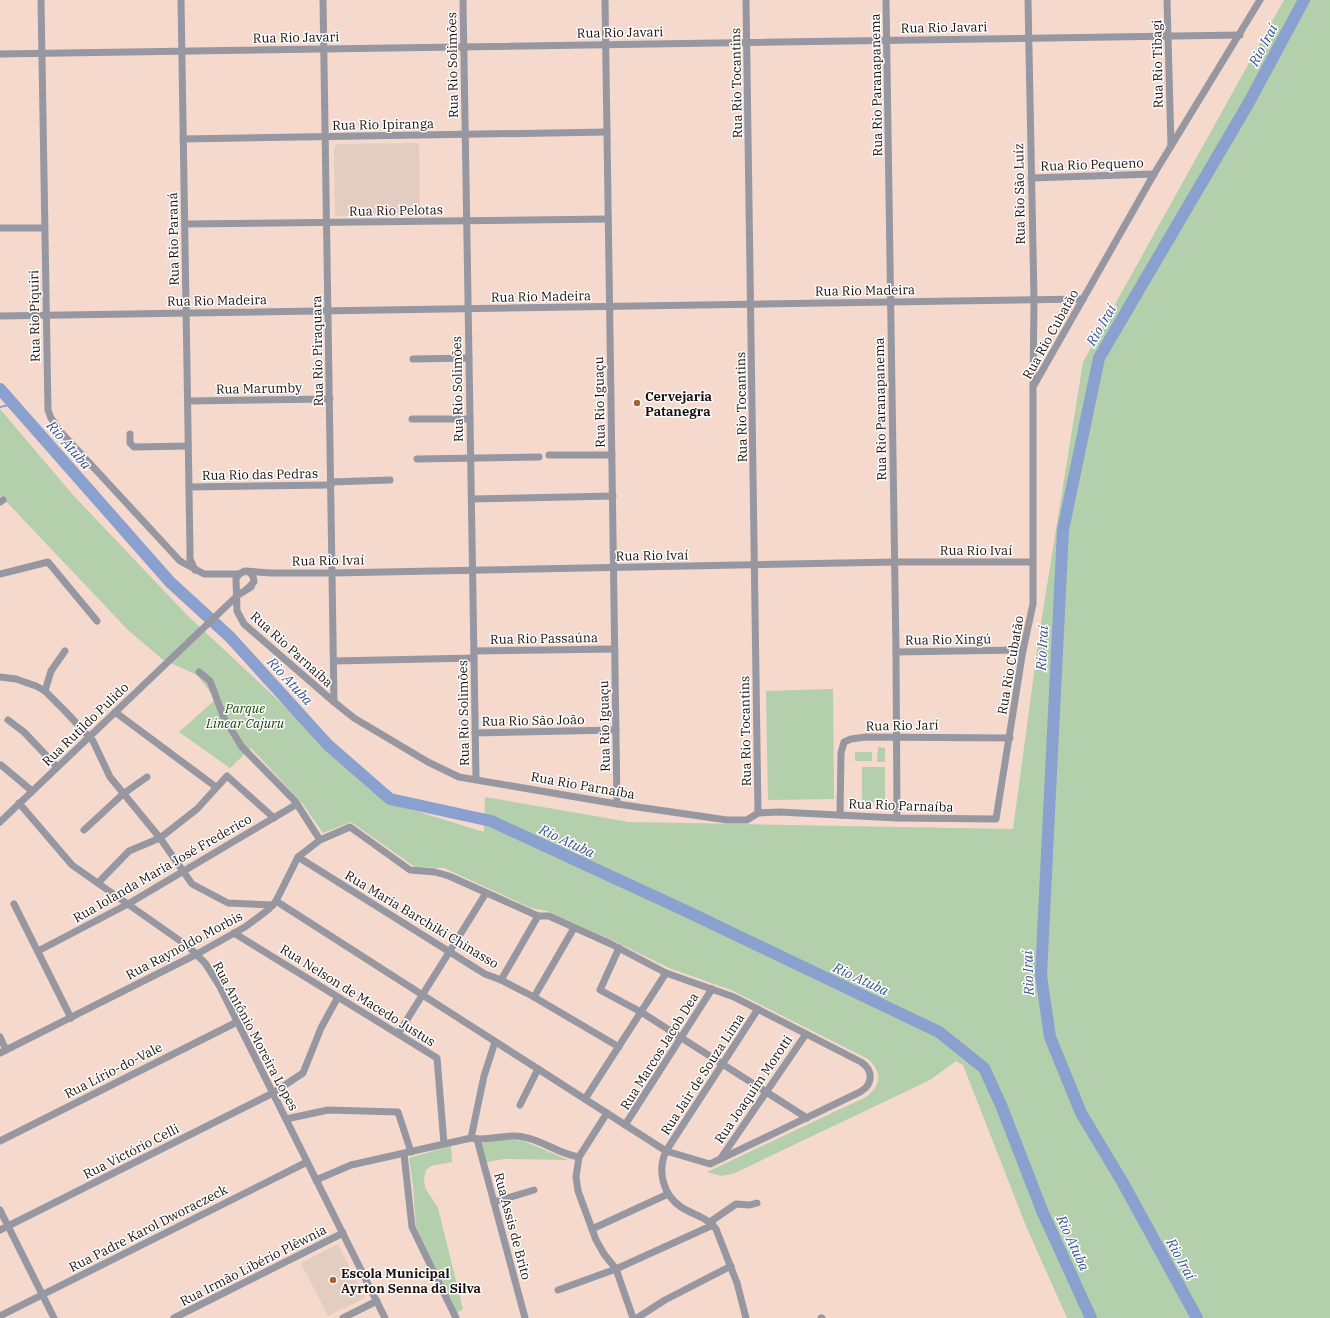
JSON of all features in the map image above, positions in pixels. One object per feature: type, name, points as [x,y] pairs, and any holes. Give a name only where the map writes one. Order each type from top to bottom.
[{"type":"street","name":"Rua Rio Piquiri","points":[[41,0],[48,410],[51,418],[174,555],[180,561],[197,571]]},
{"type":"street","name":"Rua Rio Paraná","points":[[182,0],[190,559],[197,571]]},
{"type":"street","name":"Rua Rio Piraquara","points":[[323,0],[334,702]]},
{"type":"street","name":"Rua Rio Solimões","points":[[463,0],[476,778]]},
{"type":"street","name":"Rua Rio Iguaçu","points":[[605,0],[617,804]]},
{"type":"street","name":"Rua Rio Tocantins","points":[[746,0],[758,813]]},
{"type":"street","name":"Rua Rio Paranapanema","points":[[886,0],[898,736],[897,818]]},
{"type":"street","name":"Rua Rio São Luíz","points":[[1028,0],[1034,299],[1033,387]]},
{"type":"street","name":"Rua Rio Tibagi","points":[[1167,0],[1171,146]]},
{"type":"street","name":"Rua Rio Cubatão","points":[[996,819],[1023,650],[1033,604],[1033,387],[1154,174],[1260,0]]},
{"type":"street","name":"Rua Rio Javari","points":[[0,54],[1240,35]]},
{"type":"street","name":"Rua Rio Tibagi","points":[[1170,128],[1176,138]]},
{"type":"street","name":"Rua Rio Ipiranga","points":[[183,138],[326,138],[607,132]]},
{"type":"street","name":"Rua Rio Pequeno","points":[[1031,178],[1154,174]]},
{"type":"street","name":"Rua Rio Pelotas","points":[[185,224],[327,224],[608,219]]},
{"type":"street","points":[[0,228],[44,228]]},
{"type":"street","name":"Rua Rio Madeira","points":[[0,316],[1083,299]]},
{"type":"street","points":[[413,359],[469,358]]},
{"type":"street","name":"Rua Marumby","points":[[188,401],[330,399]]},
{"type":"street","points":[[412,419],[470,419]]},
{"type":"street","points":[[130,434],[130,443],[134,448],[188,446]]},
{"type":"street","points":[[549,455],[612,455]]},
{"type":"street","points":[[417,459],[539,457]]},
{"type":"street","name":"Rua Rio das Pedras","points":[[189,487],[390,480]]},
{"type":"street","points":[[472,499],[613,496]]},
{"type":"street","points":[[0,574],[48,562],[97,621]]},
{"type":"street","name":"Rua Rio Ivaí","points":[[249,572],[271,574],[895,562],[1033,562]]},
{"type":"street","points":[[197,571],[204,574],[239,574],[242,572],[249,572],[253,576],[252,584],[240,588],[236,582]]},
{"type":"street","points":[[238,595],[236,582],[239,574]]},
{"type":"street","name":"Rua Rio Ivaí","points":[[229,604],[252,584],[271,574]]},
{"type":"street","name":"Rua Rio Parnaíba","points":[[238,595],[238,615],[244,624],[334,702],[354,718],[428,762],[459,777],[476,778],[617,804],[728,820],[746,820],[758,813],[779,812],[897,818],[996,819]]},
{"type":"street","name":"Rua Rutildo Pulido","points":[[0,822],[229,604]]},
{"type":"street","name":"Rua Rio Passaúna","points":[[334,661],[615,649]]},
{"type":"street","name":"Rua Rio Xingú","points":[[896,652],[1023,650]]},
{"type":"street","points":[[45,691],[51,671],[65,651]]},
{"type":"street","points":[[199,672],[210,681],[224,718],[242,748],[297,804],[320,840]]},
{"type":"street","points":[[0,677],[27,682],[45,691],[89,737],[95,745],[110,777],[160,838],[192,884],[228,903],[274,903],[422,995],[666,1152],[710,1164],[864,1090],[869,1084],[871,1076],[868,1068],[861,1062],[734,997],[666,973],[619,948],[549,916],[538,916],[486,893],[422,995],[398,1034]]},
{"type":"street","points":[[115,712],[216,787]]},
{"type":"street","points":[[8,720],[24,732],[57,767]]},
{"type":"street","name":"Rua Rio São João","points":[[475,733],[616,730]]},
{"type":"street","name":"Rua Rio Jarí","points":[[840,815],[841,753],[844,742],[851,739],[866,737],[898,736],[1010,738]]},
{"type":"street","points":[[1,765],[32,791]]},
{"type":"street","points":[[84,830],[123,794],[147,776]]},
{"type":"street","points":[[98,883],[129,852],[160,838],[197,809],[227,776],[274,818]]},
{"type":"street","name":"Rua Antônio Moreira Lopes","points":[[19,804],[72,865],[197,954],[212,973],[385,1318]]},
{"type":"street","name":"Rua Iolanda Maria José Frederico","points":[[38,951],[128,904],[297,804]]},
{"type":"street","name":"Rua Raynoldo Morbis","points":[[3,1052],[197,954],[252,922],[274,903],[298,857],[320,840],[350,827],[413,871],[442,874],[486,893]]},
{"type":"street","name":"Rua Maria Barchiki Chinasso","points":[[298,857],[485,974],[501,980],[619,1047]]},
{"type":"street","points":[[14,904],[71,1018]]},
{"type":"street","points":[[501,980],[538,916]]},
{"type":"street","points":[[534,998],[574,928]]},
{"type":"street","name":"Rua Nelson de Macedo Justus","points":[[234,933],[437,1058],[444,1144]]},
{"type":"street","points":[[619,948],[600,990],[641,1012],[682,1037],[807,1118]]},
{"type":"street","points":[[585,1099],[666,973]]},
{"type":"street","name":"Rua Marcos Jacob Dea","points":[[625,1125],[712,989]]},
{"type":"street","name":"Rua Victório Celli","points":[[0,1230],[273,1093],[303,1073],[321,1028],[338,997]]},
{"type":"street","name":"Rua Jair de Souza Lima","points":[[668,1194],[661,1172],[663,1158],[758,1009]]},
{"type":"street","name":"Rua Lírio-do-Vale","points":[[0,1141],[237,1022]]},
{"type":"street","name":"Rua Joaquim Morotti","points":[[721,1159],[806,1034]]},
{"type":"street","points":[[0,1037],[3,1052]]},
{"type":"street","name":"Rua Assis de Brito","points":[[495,1042],[484,1076],[474,1139],[494,1202],[525,1318]]},
{"type":"street","points":[[520,1105],[538,1069]]},
{"type":"street","points":[[286,1119],[328,1110],[398,1112],[408,1153],[412,1227],[456,1318]]},
{"type":"street","points":[[607,1113],[579,1157],[576,1170],[576,1184],[592,1229],[604,1254],[616,1269],[633,1318]]},
{"type":"street","points":[[316,1180],[351,1165],[444,1144],[507,1135],[524,1137],[564,1154],[579,1157]]},
{"type":"street","name":"Rua Padre Karol Dworaczeck","points":[[0,1316],[307,1162]]},
{"type":"street","points":[[494,1202],[534,1190]]},
{"type":"street","points":[[592,1229],[668,1194],[680,1206],[711,1224],[731,1266],[746,1318]]},
{"type":"street","points":[[558,1290],[616,1269],[711,1224],[736,1204],[750,1205],[757,1203]]},
{"type":"street","points":[[0,1210],[54,1318]]},
{"type":"street","name":"Rua Irmão Libério Plêwnia","points":[[174,1318],[343,1233]]},
{"type":"street","points":[[637,1318],[666,1300],[731,1266]]},
{"type":"street","points":[[344,1318],[377,1301]]},
{"type":"shaded area","points":[[419,143],[420,215],[335,216],[334,150],[336,144]]},
{"type":"shaded area","name":"Escola Municipal Ayrton Senna da Silva","points":[[338,1244],[365,1298],[328,1316],[301,1263]]},
{"type":"green space","name":"Parque Linear Cajuru","points":[[1284,0],[1330,0],[1330,1318],[1067,1318],[1026,1226],[963,1065],[956,1061],[930,1080],[735,1173],[721,1176],[707,1172],[866,1097],[875,1088],[877,1083],[878,1074],[873,1064],[868,1059],[731,990],[669,968],[547,911],[531,908],[444,868],[415,867],[351,822],[323,833],[302,803],[251,748],[230,768],[179,732],[216,699],[197,675],[162,659],[128,630],[0,495],[0,409],[73,495],[188,616],[387,802],[484,832],[485,797],[629,822],[1013,829],[1040,629],[1083,362]]},
{"type":"green space","points":[[833,689],[834,799],[768,800],[766,691]]},
{"type":"green space","points":[[878,747],[885,748],[885,762],[877,762]]},
{"type":"green space","points":[[855,752],[872,752],[872,761],[855,761]]},
{"type":"green space","points":[[862,767],[885,767],[885,802],[862,802]]},
{"type":"green space","points":[[507,1139],[524,1141],[568,1160],[504,1159],[487,1162],[481,1143]]},
{"type":"green space","points":[[451,1146],[452,1162],[431,1166],[426,1170],[424,1179],[425,1188],[438,1208],[463,1309],[457,1313],[416,1226],[409,1158]]},
{"type":"waterway","name":"Rio Iraí","points":[[1197,1318],[1123,1183],[1081,1113],[1050,1037],[1041,975],[1063,530],[1099,358],[1248,104],[1304,0]]},
{"type":"waterway","name":"Rio Atuba","points":[[0,389],[170,582],[230,637],[328,745],[390,799],[491,821],[686,911],[939,1032],[984,1068],[1001,1105],[1043,1213],[1091,1318]]},
{"type":"waterway","points":[[0,407],[13,404]]},
{"type":"place","name":"Cervejaria Patanegra","points":[[637,403]]},
{"type":"place","name":"Escola Municipal Ayrton Senna da Silva","points":[[333,1280]]}]
